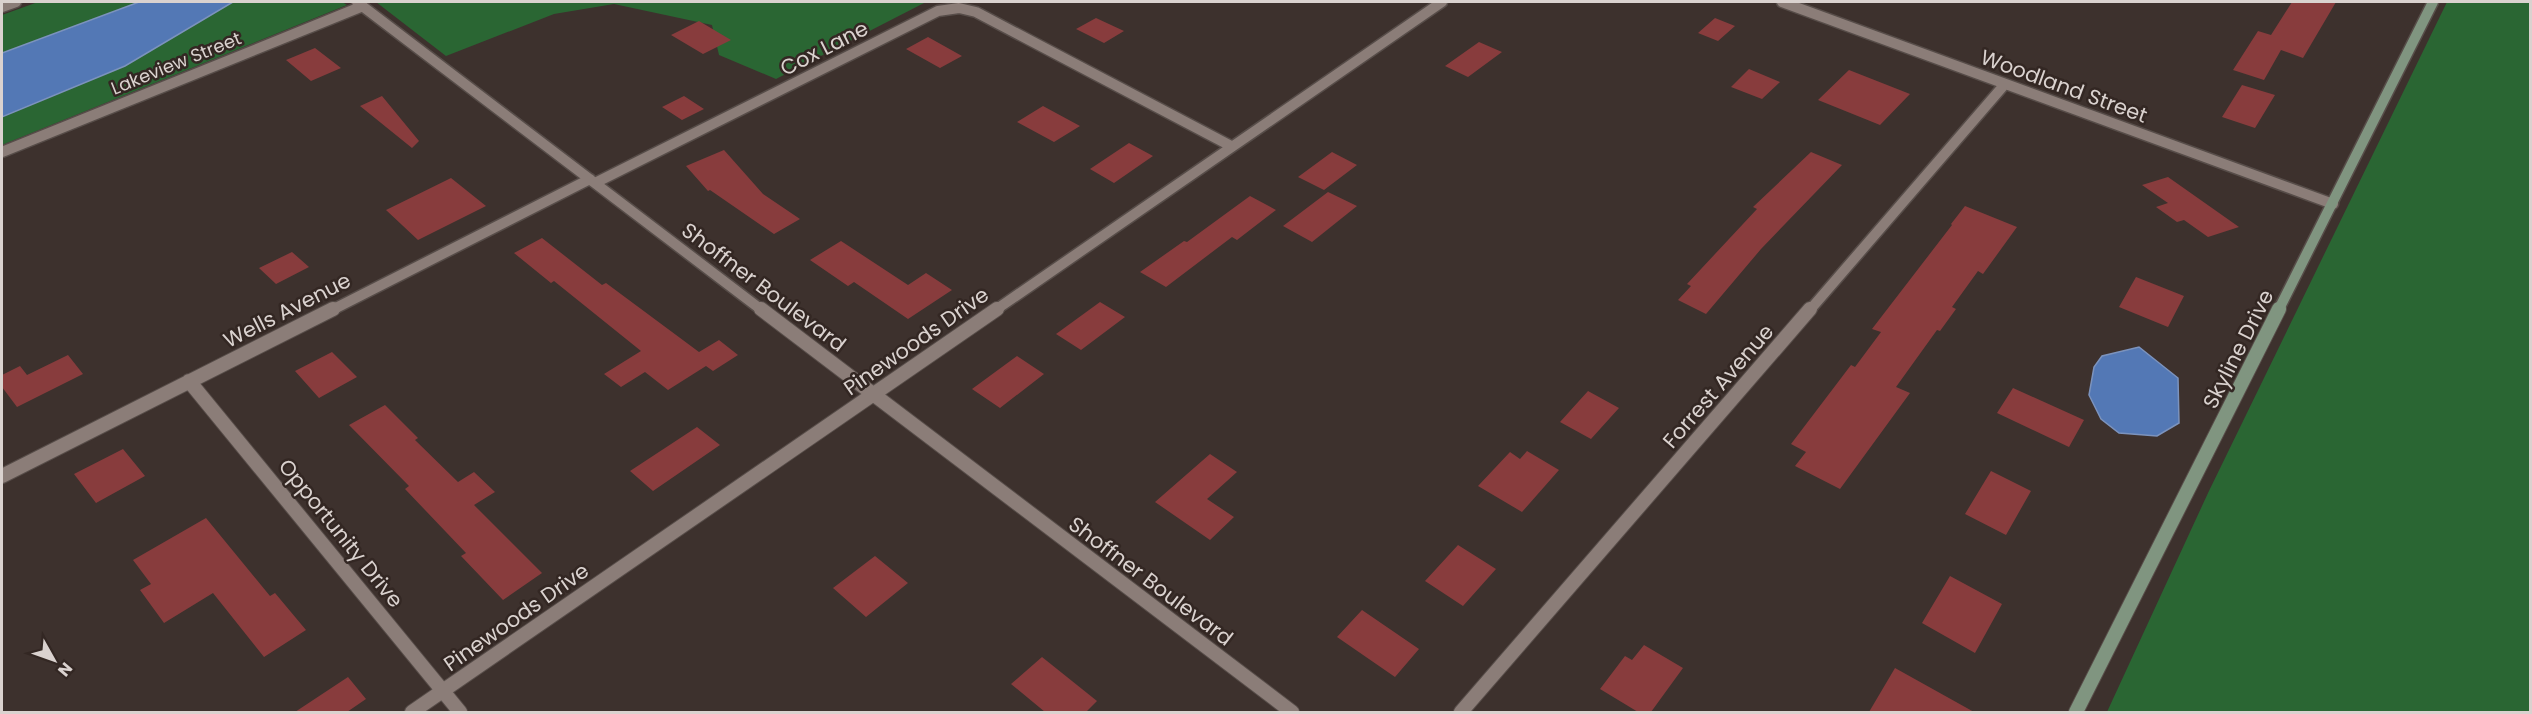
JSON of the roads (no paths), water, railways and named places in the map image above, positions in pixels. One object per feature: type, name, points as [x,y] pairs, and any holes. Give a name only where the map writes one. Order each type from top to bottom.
[{"type":"street","points":[[2,7],[16,2]]},
{"type":"street","name":"Pinewoods Drive","points":[[412,712],[1442,2]]},
{"type":"street","name":"Woodland Street","points":[[1782,2],[2333,204]]},
{"type":"street","name":"Skyline Drive","points":[[2076,712],[2433,2]]},
{"type":"street","name":"Lakeview Street","points":[[2,152],[360,4]]},
{"type":"street","name":"Shoffner Boulevard","points":[[360,4],[1292,712]]},
{"type":"street","name":"Cox Lane","points":[[593,181],[938,10],[959,8],[976,12],[1231,146]]},
{"type":"street","name":"Forrest Avenue","points":[[1461,712],[2005,84]]},
{"type":"street","name":"Wells Avenue","points":[[2,476],[593,181]]},
{"type":"street","name":"Opportunity Drive","points":[[189,381],[460,712]]},
{"type":"water","points":[[139,2],[233,2],[125,66],[2,117],[2,53]]},
{"type":"water","points":[[2139,347],[2178,378],[2179,423],[2157,436],[2119,433],[2101,419],[2089,395],[2094,367],[2102,356]]}]
